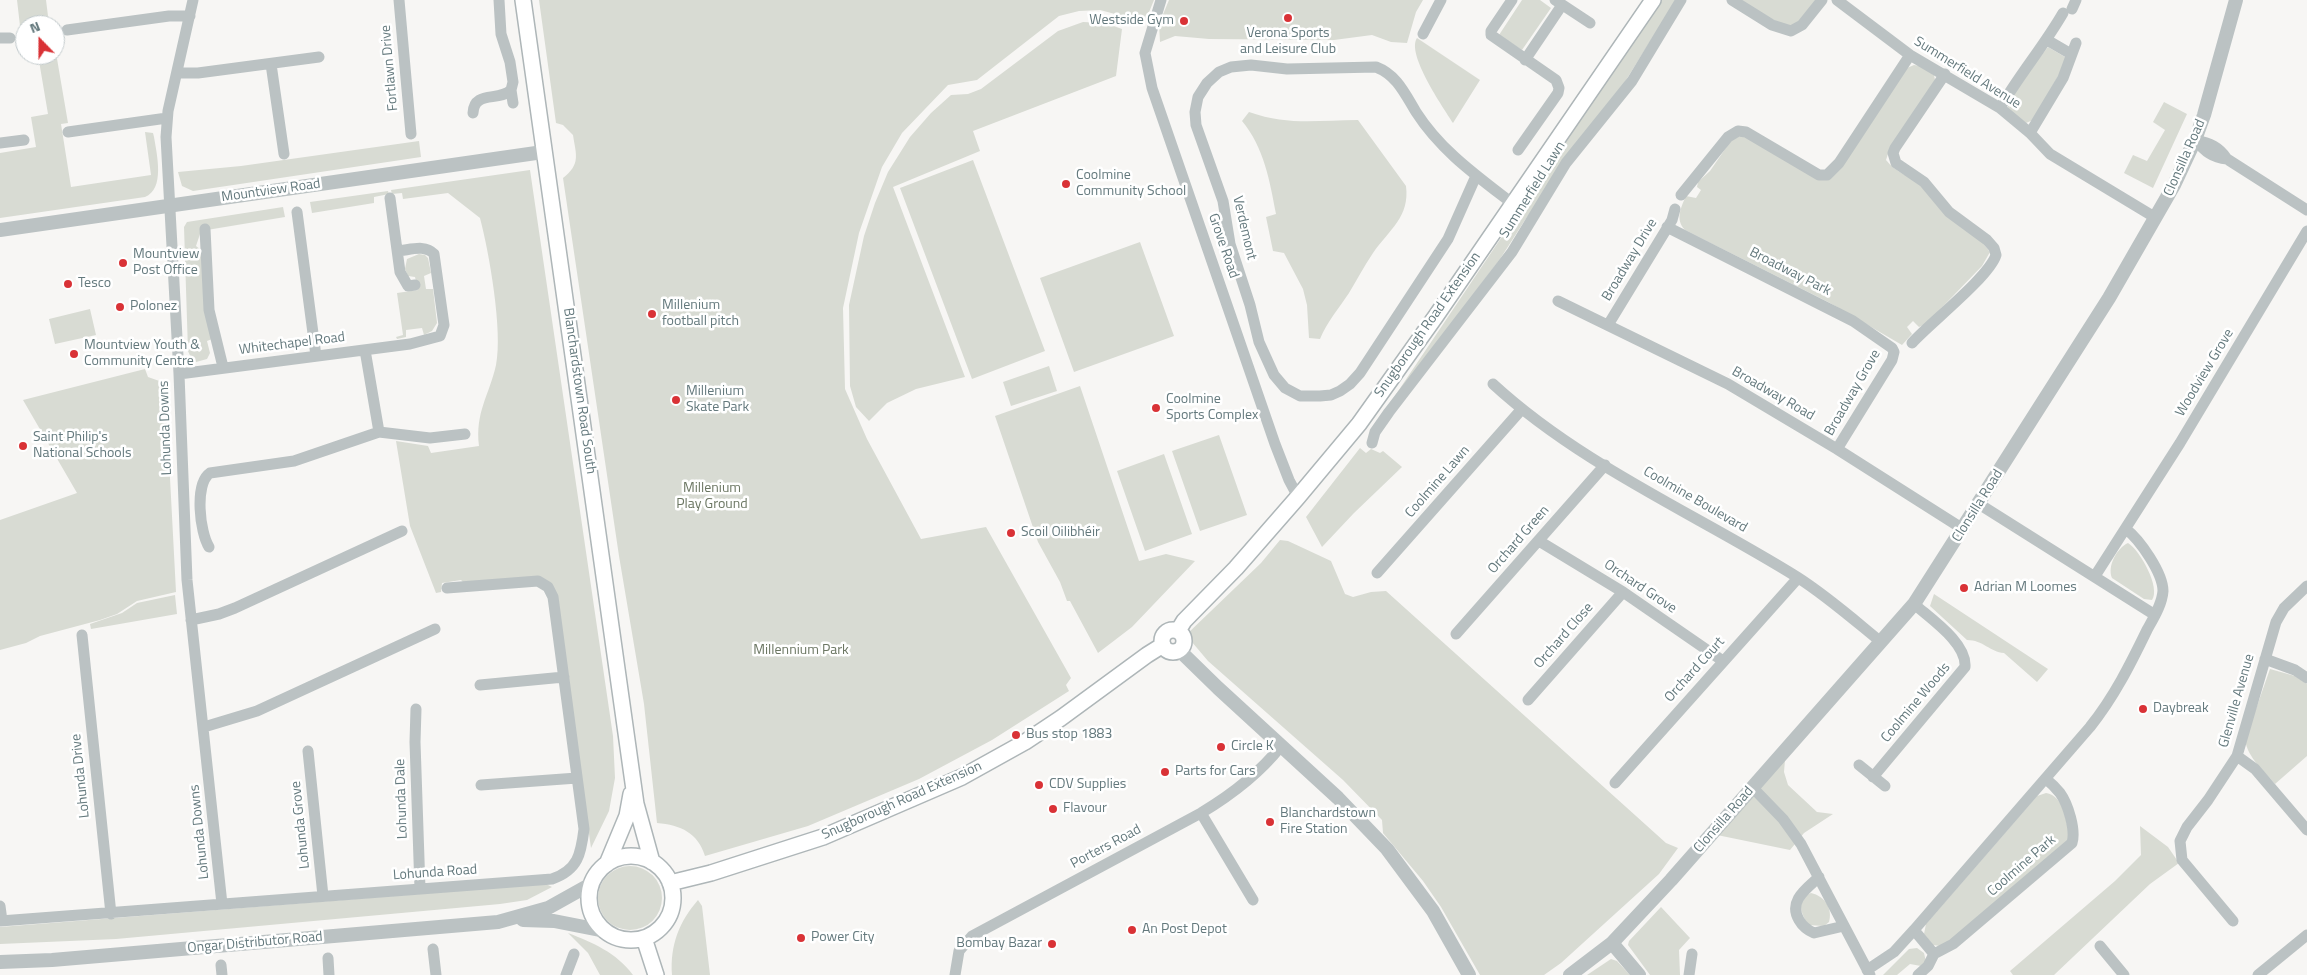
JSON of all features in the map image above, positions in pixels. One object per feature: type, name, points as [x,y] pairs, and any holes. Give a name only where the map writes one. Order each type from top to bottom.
[{"type":"main road","name":"Blanchardstown Road South","points":[[523,0],[637,810],[652,862]]},
{"type":"main road","name":"Snugborough Road Extension","points":[[1178,631],[1184,621],[1236,568],[1359,424],[1654,0]]},
{"type":"main road","points":[[1168,631],[1178,631],[1184,639],[1180,650],[1168,651],[1163,645],[1162,639],[1168,631]]},
{"type":"main road","name":"Snugborough Road Extension","points":[[670,883],[711,873],[822,837],[962,777],[1025,742],[1061,718],[1147,654],[1163,645]]},
{"type":"main road","name":"Blanchardstown Road South","points":[[607,864],[627,816],[633,782]]},
{"type":"main road","points":[[630,856],[652,862],[661,869],[670,883],[673,902],[670,914],[664,925],[655,933],[644,938],[624,939],[605,931],[596,921],[590,909],[589,896],[592,884],[598,873],[607,864],[618,858],[630,856]]},
{"type":"main road","points":[[644,938],[656,975]]},
{"type":"street","name":"Lohunda Downs","points":[[193,0],[166,118],[179,374],[184,541],[222,904]]},
{"type":"street","name":"Fortlawn Drive","points":[[399,0],[411,134]]},
{"type":"street","points":[[498,0],[501,34],[510,62],[513,82],[511,90],[513,103]]},
{"type":"street","name":"Grove Road","points":[[1161,0],[1145,53],[1152,88],[1288,480],[1298,497]]},
{"type":"street","points":[[1423,34],[1441,0]]},
{"type":"street","points":[[1512,0],[1490,33],[1493,38],[1556,80],[1559,88],[1558,93],[1518,150]]},
{"type":"street","name":"Summerfield Lawn","points":[[1372,443],[1375,432],[1389,412],[1512,252],[1576,149],[1632,82],[1681,0]]},
{"type":"street","points":[[1732,0],[1772,25],[1791,31],[1802,25],[1822,0]]},
{"type":"street","name":"Summerfield Avenue","points":[[1837,0],[1910,55],[2000,108],[2030,133],[2050,154],[2156,218]]},
{"type":"street","name":"Clonsilla Road","points":[[1570,975],[1612,943],[1753,788],[1914,604],[2117,284],[2156,218],[2196,140],[2236,0]]},
{"type":"street","points":[[1525,60],[1559,2],[1590,23]]},
{"type":"street","points":[[2000,108],[2015,82],[2048,40],[2070,7]]},
{"type":"street","points":[[67,30],[169,16],[190,16]]},
{"type":"street","points":[[2030,133],[2063,78],[2074,48],[2048,40]]},
{"type":"street","points":[[1681,195],[1728,137],[1738,131],[1746,132],[1819,175],[1827,175],[1838,164],[1910,55]]},
{"type":"street","points":[[177,73],[198,73],[319,57]]},
{"type":"street","points":[[271,64],[284,154]]},
{"type":"street","name":"Verdemont","points":[[1476,176],[1448,239],[1360,373],[1350,384],[1331,396],[1300,396],[1286,388],[1274,375],[1259,342],[1250,305],[1230,244],[1223,201],[1196,125],[1196,105],[1207,82],[1218,72],[1231,67],[1251,64],[1287,69],[1376,67],[1396,80],[1433,136],[1476,176],[1513,204]]},
{"type":"street","points":[[1912,343],[1959,298],[1991,264],[1996,255],[1994,248],[1987,240],[1957,219],[1924,182],[1896,163],[1894,158],[1895,148],[1945,74]]},
{"type":"street","points":[[473,113],[474,106],[480,99],[504,94],[511,90]]},
{"type":"street","points":[[68,132],[166,118]]},
{"type":"street","points":[[0,143],[24,140]]},
{"type":"street","points":[[2196,140],[2205,151],[2217,158],[2227,159],[2307,210]]},
{"type":"street","name":"Mountview Road","points":[[0,230],[543,152]]},
{"type":"street","points":[[390,198],[400,272],[408,286],[415,285]]},
{"type":"street","name":"Broadway Drive","points":[[1608,325],[1667,227],[1675,209]]},
{"type":"street","points":[[297,212],[316,356]]},
{"type":"street","name":"Broadway Park","points":[[1667,227],[1853,321],[1883,340],[1894,352]]},
{"type":"street","points":[[205,229],[201,244],[209,310],[223,367]]},
{"type":"street","name":"Woodview Grove","points":[[2095,576],[2126,529],[2307,232]]},
{"type":"street","name":"Whitechapel Road","points":[[179,374],[436,339],[443,332],[444,325],[434,254],[428,249],[423,248],[398,251]]},
{"type":"street","name":"Broadway Road","points":[[1558,301],[1728,384],[1837,449],[1963,529]]},
{"type":"street","points":[[366,350],[379,432]]},
{"type":"street","name":"Broadway Grove","points":[[1837,449],[1892,360],[1894,352]]},
{"type":"street","name":"Coolmine Boulevard","points":[[1493,384],[1521,410],[1605,465],[1798,578],[1842,609],[1881,642]]},
{"type":"street","name":"Coolmine Lawn","points":[[1377,573],[1521,410]]},
{"type":"street","points":[[209,547],[203,534],[200,490],[203,481],[210,473],[294,461],[379,432],[430,438],[465,434]]},
{"type":"street","name":"Orchard Green","points":[[1456,634],[1605,465]]},
{"type":"street","points":[[1979,504],[2155,615]]},
{"type":"street","points":[[1753,788],[1790,828],[1869,972],[1894,952],[1914,930],[2109,704],[2155,615],[2162,596],[2162,586],[2141,544],[2126,529]]},
{"type":"street","points":[[191,620],[219,614],[235,608],[402,531]]},
{"type":"street","name":"Orchard Grove","points":[[1539,541],[1623,592],[1722,661]]},
{"type":"street","name":"Orchard Court","points":[[1615,783],[1798,578]]},
{"type":"street","name":"Lohunda Road","points":[[1,921],[552,879],[564,875],[573,866],[581,850],[584,829],[553,597],[548,587],[538,581],[447,588]]},
{"type":"street","name":"Glenville Avenue","points":[[2233,921],[2182,860],[2180,849],[2183,834],[2237,756],[2280,614],[2307,586]]},
{"type":"street","name":"Orchard Close","points":[[1528,700],[1623,592]]},
{"type":"street","name":"Coolmine Woods","points":[[1873,777],[1965,667],[1965,656],[1957,643],[1914,604]]},
{"type":"street","points":[[204,727],[257,711],[435,629]]},
{"type":"street","name":"Lohunda Drive","points":[[82,635],[111,914]]},
{"type":"street","points":[[1180,650],[1218,688],[1338,798],[1387,849],[1433,911],[1469,975]]},
{"type":"street","points":[[2265,659],[2295,670],[2307,678]]},
{"type":"street","points":[[480,685],[564,677]]},
{"type":"street","name":"Lohunda Dale","points":[[416,709],[415,742],[420,889]]},
{"type":"street","name":"Porters Road","points":[[955,975],[959,951],[972,936],[1201,813],[1240,787],[1281,746]]},
{"type":"street","name":"Lohunda Grove","points":[[308,751],[323,896]]},
{"type":"street","points":[[2237,756],[2255,770],[2307,830]]},
{"type":"street","points":[[1860,765],[1885,786]]},
{"type":"street","points":[[481,785],[577,778]]},
{"type":"street","name":"Coolmine Park","points":[[1918,975],[1928,966],[1934,954],[1954,944],[2072,843],[2073,832],[2063,798],[2046,778]]},
{"type":"street","points":[[1201,813],[1252,900]]},
{"type":"street","points":[[1819,878],[1800,894],[1796,902],[1796,914],[1799,921],[1804,927],[1814,933],[1844,926]]},
{"type":"street","name":"Ongar Distributor Road","points":[[510,920],[548,908],[592,884]]},
{"type":"street","points":[[0,906],[1,921]]},
{"type":"street","name":"Ongar Distributor Road","points":[[0,962],[62,960],[510,920],[554,921],[605,931]]},
{"type":"street","points":[[1914,930],[1934,954]]},
{"type":"street","points":[[2258,975],[2307,935]]},
{"type":"street","points":[[1612,943],[1639,975]]},
{"type":"street","points":[[2100,946],[2124,975]]},
{"type":"street","points":[[433,949],[436,975]]},
{"type":"street","points":[[566,975],[574,954]]},
{"type":"street","points":[[1690,975],[1692,954]]},
{"type":"street","points":[[328,958],[329,975]]},
{"type":"green space","points":[[17,0],[46,0],[48,15],[19,15]]},
{"type":"green space","name":"Millennium Park","points":[[539,0],[1154,0],[1145,22],[1100,10],[1079,11],[1059,16],[977,80],[948,85],[902,133],[882,167],[859,233],[843,308],[845,389],[867,439],[921,539],[986,527],[1071,678],[1066,685],[1069,691],[992,740],[919,779],[808,826],[705,856],[698,841],[693,836],[681,828],[657,823],[644,704],[619,556],[563,178],[575,164],[575,148],[573,135],[563,125],[556,123]]},
{"type":"green space","name":"Verona Sports and Leisure Club","points":[[1169,0],[1423,0],[1416,12],[1407,43],[1391,42],[1372,35],[1334,40],[1209,39],[1175,36],[1160,42],[1159,24]]},
{"type":"green space","points":[[1522,0],[1540,0],[1551,8],[1522,50],[1499,35]]},
{"type":"green space","points":[[1661,0],[1676,0],[1621,88],[1525,220],[1500,259],[1376,424]]},
{"type":"green space","points":[[1740,0],[1816,0],[1801,20],[1791,26],[1779,23]]},
{"type":"green space","points":[[1083,22],[1105,23],[1122,29],[1116,76],[973,131],[980,151],[893,187],[965,377],[916,389],[887,403],[869,421],[856,407],[850,386],[849,305],[864,236],[888,172],[910,137],[931,113],[951,95],[968,94],[981,89],[1058,31]]},
{"type":"green space","points":[[1417,38],[1480,80],[1453,123],[1421,68],[1415,46]]},
{"type":"green space","points":[[2048,47],[2065,57],[2065,64],[2033,120],[2026,123],[2009,110],[2007,105],[2019,83]]},
{"type":"green space","points":[[40,65],[58,65],[68,123],[61,124],[71,187],[151,175],[145,132],[153,133],[157,153],[157,179],[151,193],[145,197],[0,218],[0,153],[36,147],[31,117],[48,114]]},
{"type":"green space","points":[[1914,65],[1920,66],[1934,75],[1935,80],[1889,151],[1886,160],[1894,168],[1924,186],[1941,201],[1990,252],[1982,266],[1926,324],[1919,327],[1913,321],[1907,327],[1912,334],[1902,345],[1830,303],[1685,230],[1682,226],[1680,213],[1686,196],[1696,198],[1701,190],[1697,187],[1698,182],[1710,171],[1732,139],[1744,135],[1819,180],[1907,68]]},
{"type":"green space","points":[[2164,102],[2187,114],[2153,188],[2124,173],[2133,155],[2147,161],[2165,130],[2153,122]]},
{"type":"green space","points":[[1249,112],[1291,121],[1358,120],[1406,186],[1405,206],[1402,215],[1370,258],[1320,339],[1309,338],[1307,305],[1303,289],[1284,253],[1273,251],[1266,217],[1276,214],[1261,153],[1250,131],[1242,121]]},
{"type":"green space","points":[[419,141],[421,157],[193,191],[182,186],[178,172],[241,166]]},
{"type":"green space","points":[[973,160],[1045,351],[972,379],[900,188]]},
{"type":"green space","points":[[530,170],[613,736],[615,778],[609,811],[591,848],[554,589],[552,585],[463,582],[461,580],[442,583],[441,592],[436,593],[410,526],[396,441],[428,446],[431,453],[479,446],[479,423],[483,404],[496,365],[498,332],[491,270],[480,218],[448,193],[403,199],[402,193],[392,194],[391,190]]},
{"type":"green space","points":[[388,191],[389,194],[374,197],[374,203],[312,213],[310,202]]},
{"type":"green space","points":[[283,207],[285,217],[201,231],[196,246],[201,250],[212,339],[207,341],[210,353],[207,359],[196,362],[192,360],[188,351],[184,227],[187,222]]},
{"type":"green space","points":[[1140,242],[1174,336],[1074,372],[1040,278]]},
{"type":"green space","points":[[419,254],[425,255],[428,258],[431,273],[424,276],[426,289],[433,289],[437,323],[432,331],[424,335],[422,328],[406,330],[406,337],[397,339],[396,337],[403,335],[397,293],[418,290],[415,277],[408,276],[405,269],[407,259]]},
{"type":"green space","points":[[90,309],[96,335],[55,344],[49,319]]},
{"type":"green space","points":[[1049,366],[1057,391],[1011,406],[1003,382]]},
{"type":"green space","points":[[145,369],[148,377],[165,383],[176,592],[137,601],[117,614],[40,636],[26,643],[0,650],[0,520],[77,493],[23,400]]},
{"type":"green space","points":[[1080,386],[1139,561],[1166,554],[1195,561],[1132,627],[1098,653],[1070,601],[1067,601],[1060,582],[1038,542],[995,416]]},
{"type":"green space","points":[[1219,435],[1247,515],[1200,531],[1172,451]]},
{"type":"green space","points":[[1360,448],[1366,453],[1371,449],[1380,453],[1383,451],[1402,467],[1322,547],[1306,517]]},
{"type":"green space","points":[[1164,454],[1192,534],[1145,551],[1117,471]]},
{"type":"green space","points":[[1280,540],[1288,541],[1331,561],[1345,594],[1353,597],[1371,592],[1386,591],[1666,843],[1678,848],[1659,874],[1561,963],[1544,975],[1480,975],[1441,907],[1423,881],[1383,833],[1382,820],[1343,780],[1208,661],[1186,635],[1261,563]]},
{"type":"green space","points":[[2128,543],[2138,553],[2152,579],[2154,594],[2152,600],[2144,599],[2112,578],[2111,568],[2114,558],[2120,549]]},
{"type":"green space","points":[[1934,594],[2048,669],[2037,682],[2004,653],[1995,651],[1978,642],[1967,640],[1930,606]]},
{"type":"green space","points":[[175,595],[177,614],[91,629],[90,624],[122,613],[137,603]]},
{"type":"green space","points":[[2270,669],[2295,676],[2307,684],[2307,756],[2275,784],[2249,753],[2245,740]]},
{"type":"green space","points":[[1785,760],[1784,772],[1788,785],[1817,812],[1833,814],[1804,833],[1790,850],[1717,835]]},
{"type":"green space","points":[[2046,793],[2057,799],[2063,809],[2069,839],[1957,936],[1940,946],[1933,945],[1924,934],[1926,924],[2037,796]]},
{"type":"green space","points":[[2140,826],[2168,847],[2179,863],[2150,884],[2054,975],[2013,975],[2010,971],[2115,881],[2141,855]]},
{"type":"green space","points":[[630,866],[642,868],[653,875],[660,886],[662,898],[660,910],[653,921],[642,928],[630,930],[618,928],[607,921],[600,910],[598,898],[600,886],[607,875],[618,868]]},
{"type":"green space","points":[[546,884],[552,887],[527,900],[500,904],[116,939],[0,944],[0,927]]},
{"type":"green space","points":[[1811,893],[1824,900],[1829,908],[1829,922],[1824,926],[1808,925],[1804,916],[1801,903]]},
{"type":"green space","points":[[698,900],[702,906],[710,975],[672,975],[674,944],[677,934],[691,908]]},
{"type":"green space","points":[[1661,907],[1690,938],[1679,950],[1680,975],[1650,975],[1628,945],[1629,941]]},
{"type":"green space","points":[[568,933],[612,954],[633,975],[600,975],[588,953]]},
{"type":"green space","points":[[1917,948],[1924,953],[1926,962],[1921,966],[1910,964],[1897,975],[1883,975],[1909,949]]},
{"type":"green space","points":[[1611,959],[1617,961],[1630,975],[1587,975]]},
{"type":"place","name":"Verona Sports and Leisure Club","points":[[1288,18]]},
{"type":"place","name":"Westside Gym","points":[[1184,21]]},
{"type":"place","name":"Coolmine Community School","points":[[1066,184]]},
{"type":"place","name":"Mountview Post Office","points":[[123,263]]},
{"type":"place","name":"Tesco","points":[[68,284]]},
{"type":"place","name":"Polonez","points":[[120,307]]},
{"type":"place","name":"Millenium football pitch","points":[[652,314]]},
{"type":"place","name":"Mountview Youth & Community Centre","points":[[74,354]]},
{"type":"place","name":"Millenium Skate Park","points":[[676,400]]},
{"type":"place","name":"Coolmine Sports Complex","points":[[1156,408]]},
{"type":"place","name":"Saint Philip's National Schools","points":[[23,446]]},
{"type":"place","name":"Scoil Oilibhéir","points":[[1011,533]]},
{"type":"place","name":"Adrian M Loomes","points":[[1964,588]]},
{"type":"place","name":"Daybreak","points":[[2143,709]]},
{"type":"place","name":"Bus stop 1883","points":[[1016,735]]},
{"type":"place","name":"Circle K","points":[[1221,747]]},
{"type":"place","name":"Parts for Cars","points":[[1165,772]]},
{"type":"place","name":"CDV Supplies","points":[[1039,785]]},
{"type":"place","name":"Flavour","points":[[1053,809]]},
{"type":"place","name":"Blanchardstown Fire Station","points":[[1270,822]]},
{"type":"place","name":"An Post Depot","points":[[1132,930]]},
{"type":"place","name":"Power City","points":[[801,938]]},
{"type":"place","name":"Bombay Bazar","points":[[1052,944]]},
{"type":"park label","name":"Millenium Play Ground","points":[[712,498]]}]
